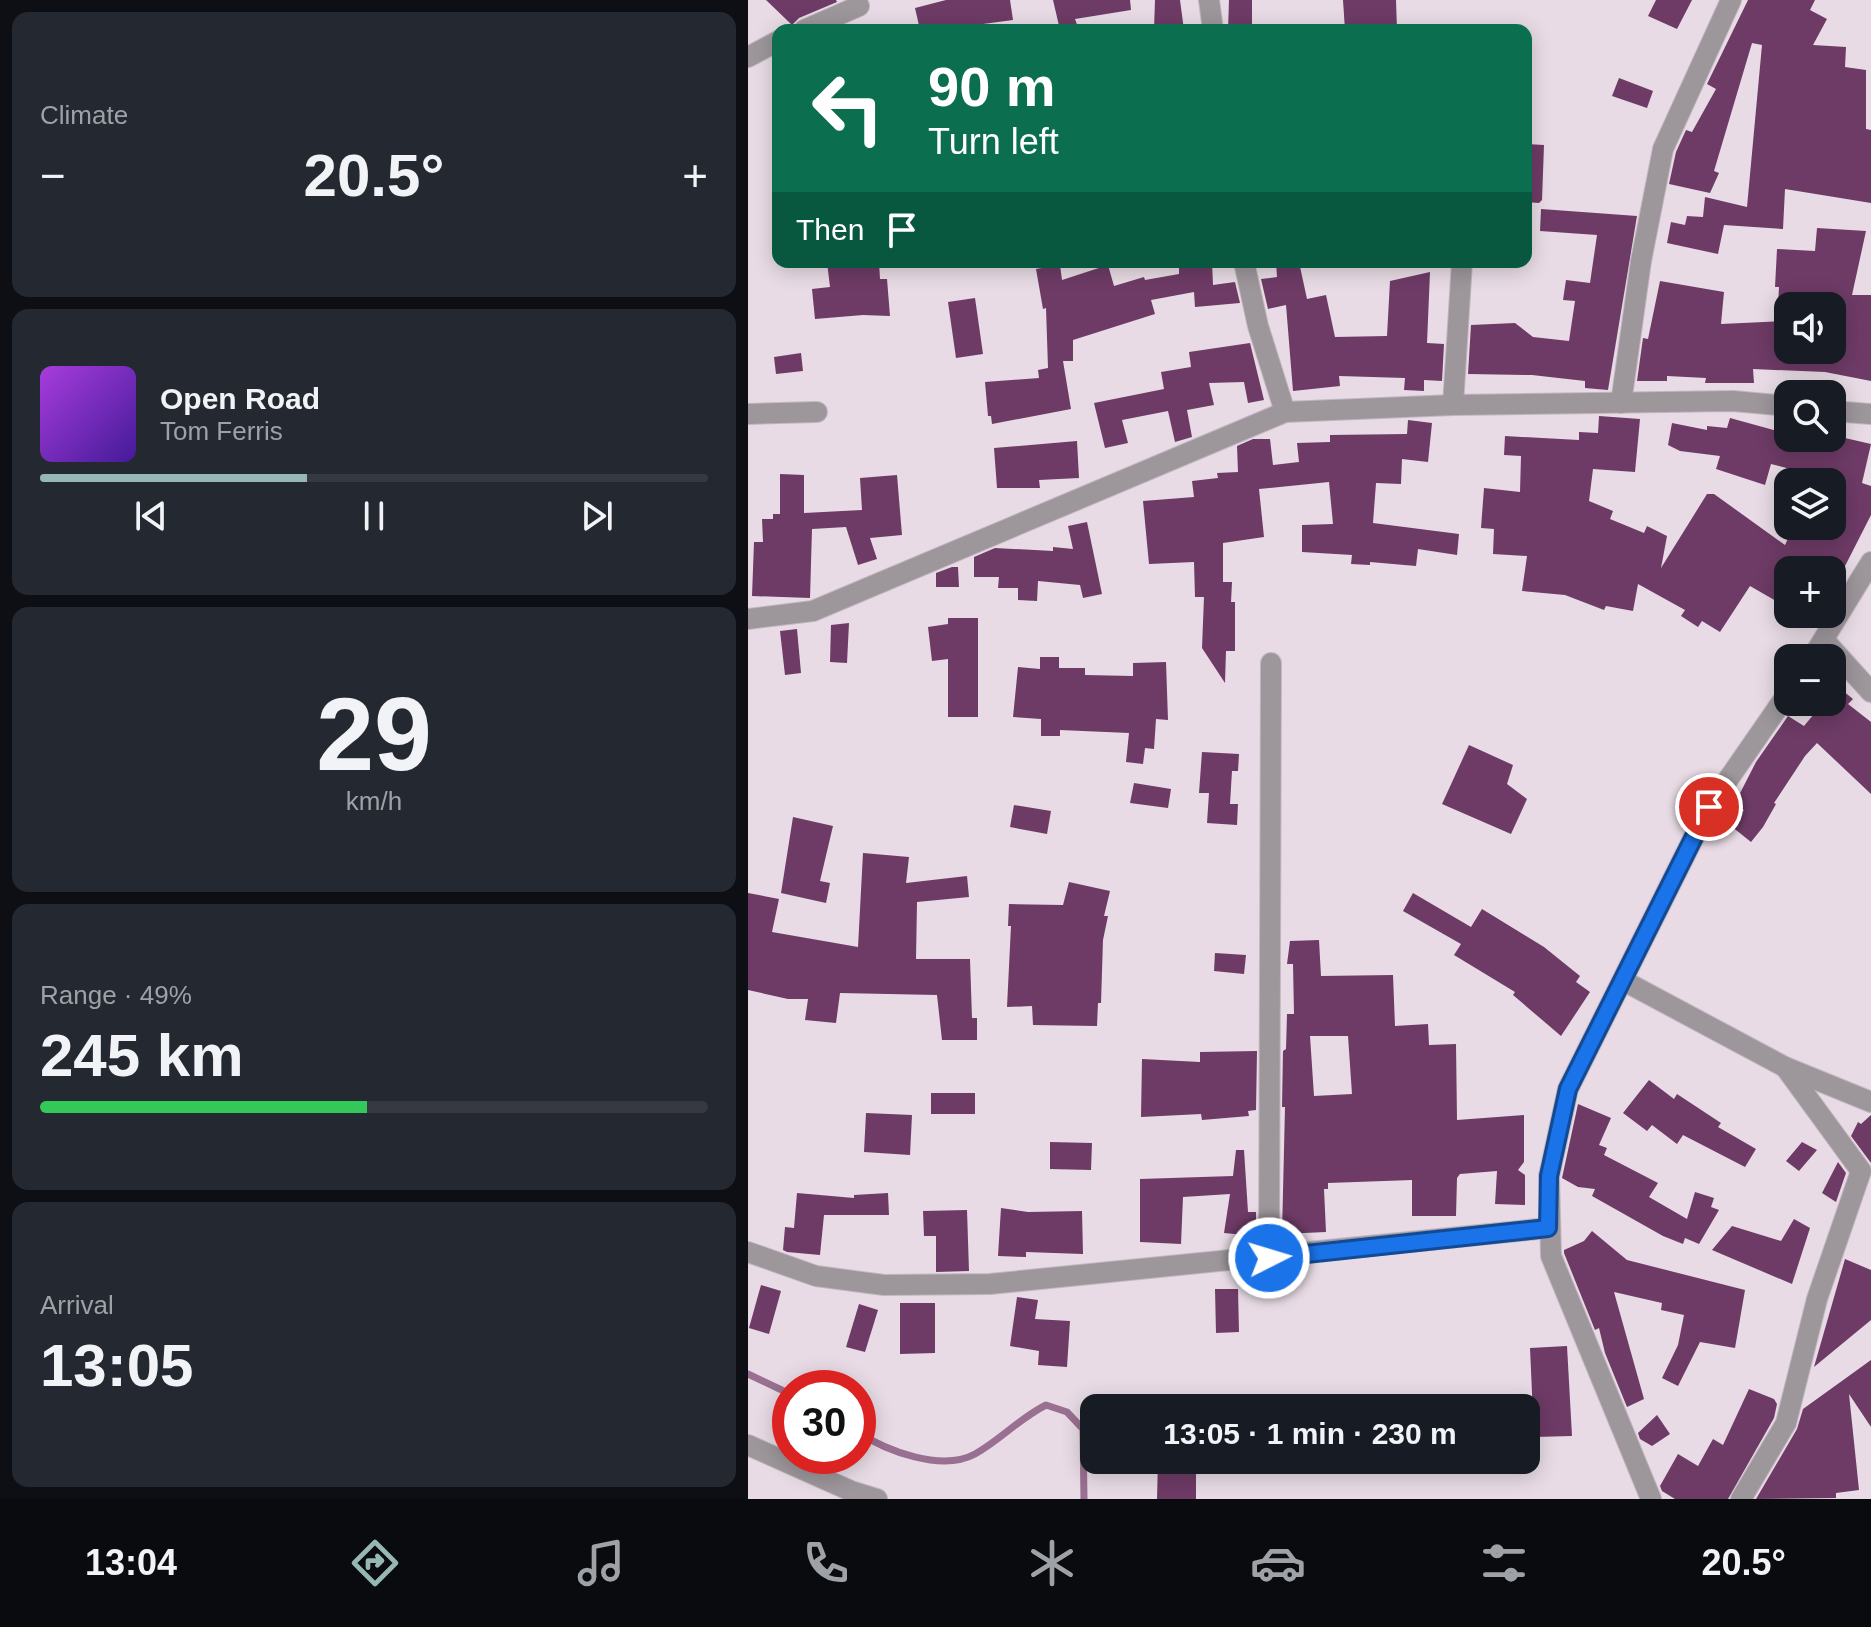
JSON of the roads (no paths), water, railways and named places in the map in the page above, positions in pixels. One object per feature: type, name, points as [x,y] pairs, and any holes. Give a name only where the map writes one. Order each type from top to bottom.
[{"type":"street","points":[[1209,0],[1212,24]]},
{"type":"street","points":[[1621,403],[1641,261],[1663,149],[1731,0]]},
{"type":"street","points":[[817,24],[864,2]]},
{"type":"street","points":[[748,57],[772,44]]},
{"type":"street","points":[[1245,268],[1258,326],[1285,412]]},
{"type":"street","points":[[1453,405],[1462,268]]},
{"type":"street","points":[[748,619],[813,611],[1285,412],[1453,405],[1733,401],[1774,405]]},
{"type":"street","points":[[748,414],[817,412]]},
{"type":"street","points":[[1846,412],[1871,414]]},
{"type":"street","points":[[1821,644],[1871,562]]},
{"type":"street","points":[[1824,640],[1871,692]]},
{"type":"street","points":[[1269,1258],[1271,663]]},
{"type":"street","points":[[1651,1499],[1551,1256],[1549,1176],[1568,1089],[1709,807],[1774,713]]},
{"type":"street","points":[[1624,981],[1785,1067],[1871,1102]]},
{"type":"street","points":[[1741,1499],[1786,1423],[1817,1299],[1861,1171],[1785,1067]]},
{"type":"street","points":[[748,1252],[816,1276],[884,1285],[990,1284],[1548,1228]]},
{"type":"street","points":[[748,1445],[851,1491],[877,1499]]},
{"type":"waterway","points":[[748,1374],[772,1385]]},
{"type":"waterway","points":[[876,1442],[915,1457],[947,1461],[962,1459],[975,1454],[1046,1405],[1067,1412],[1083,1429],[1084,1499]]}]
